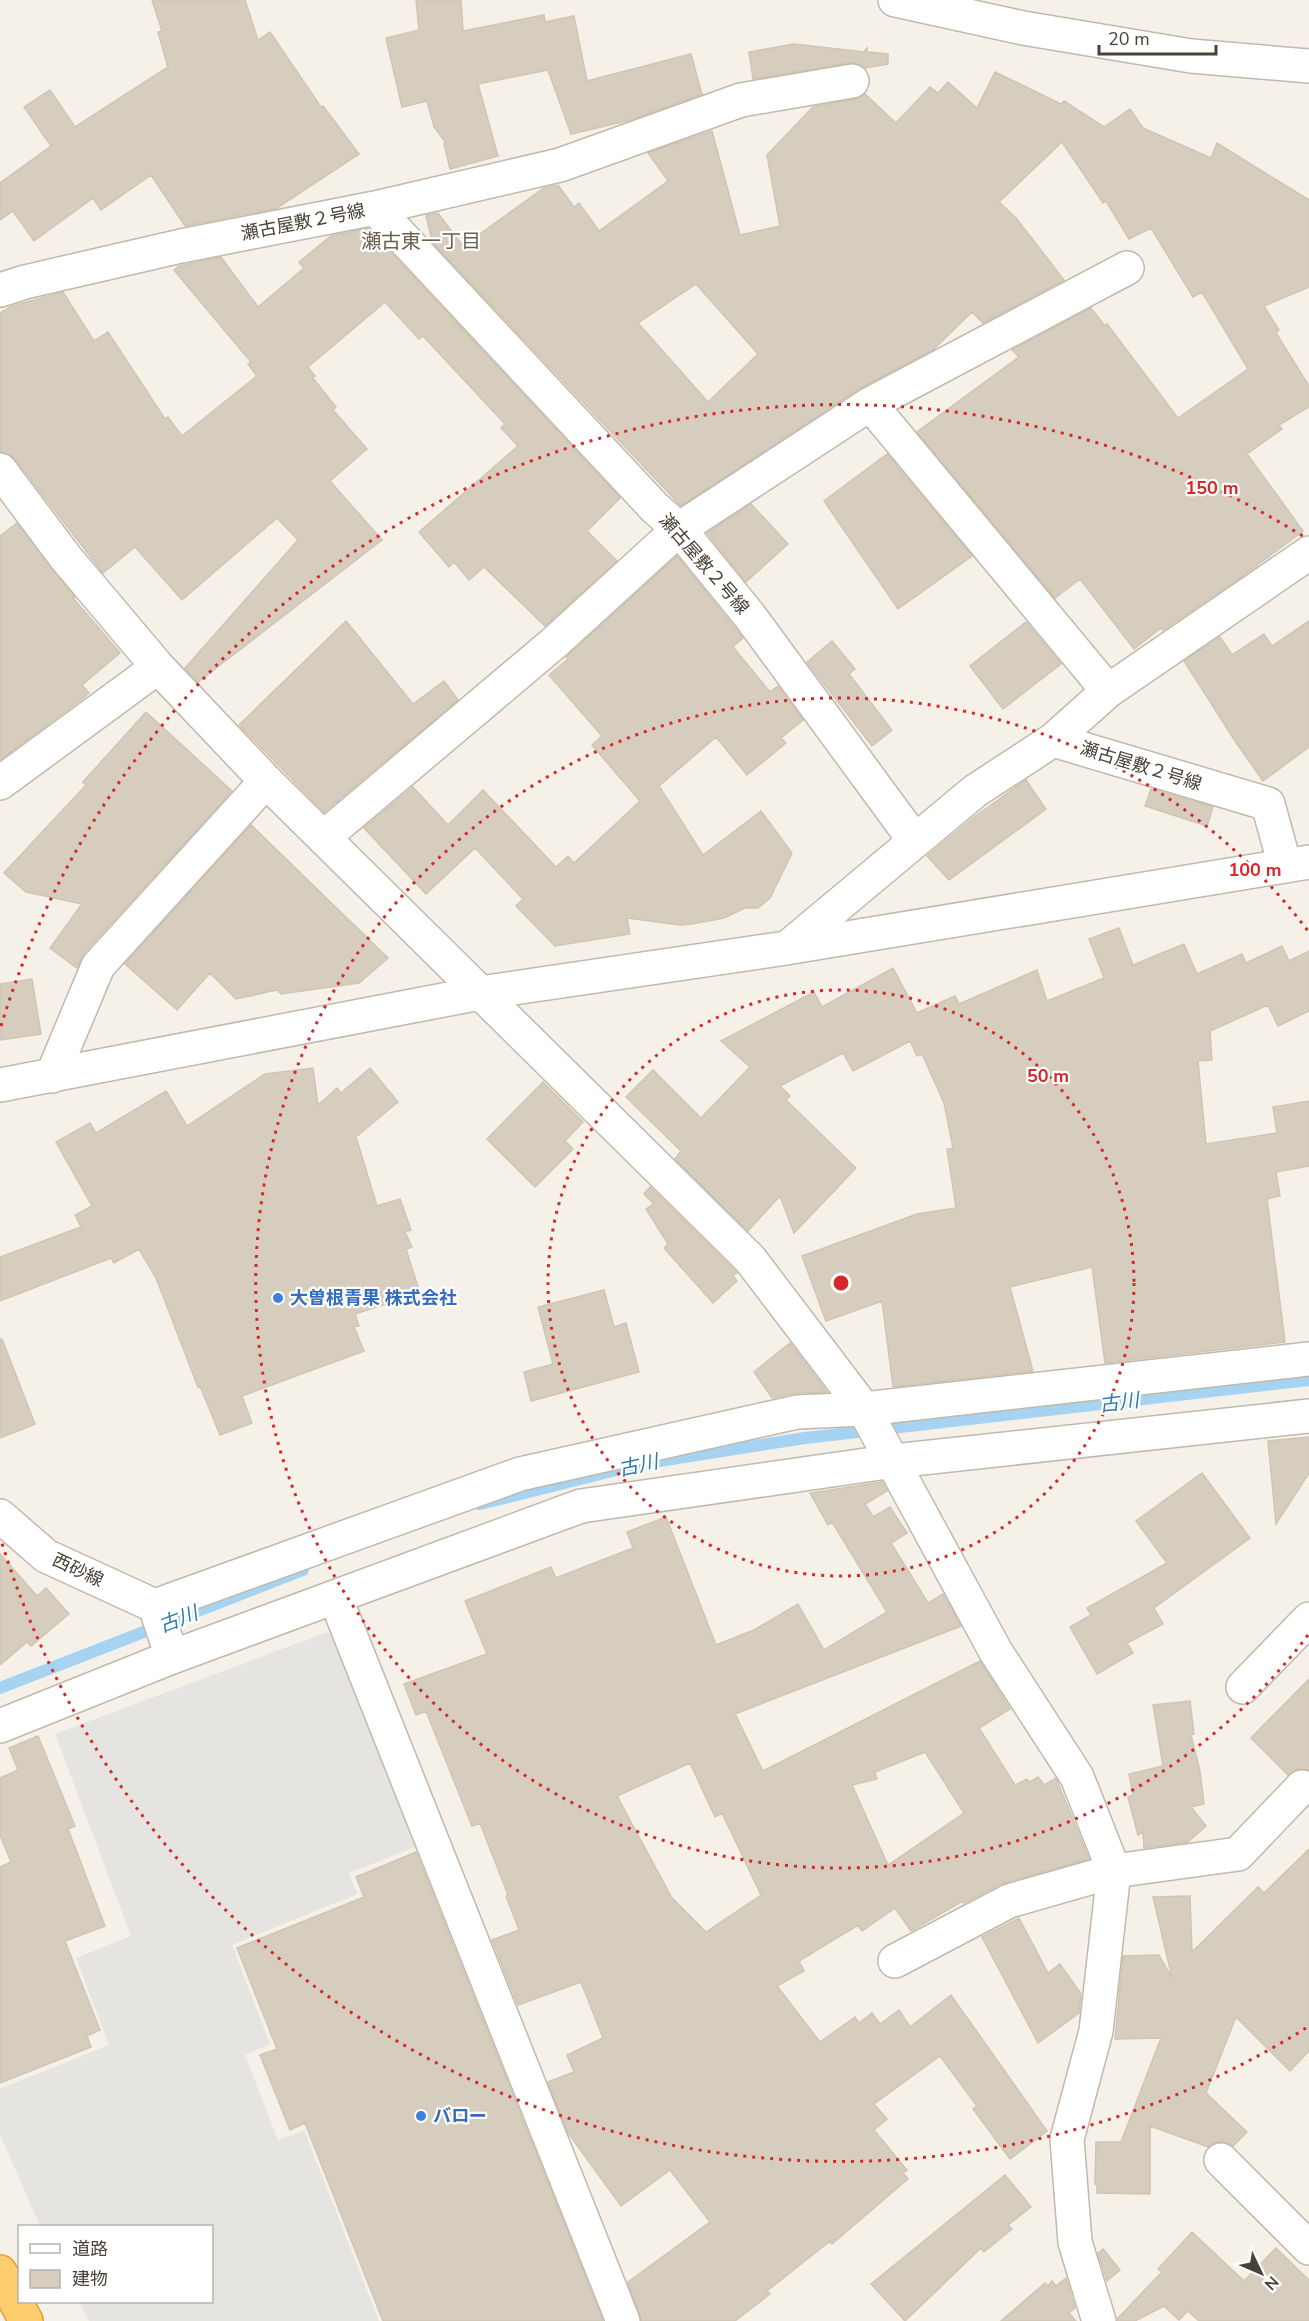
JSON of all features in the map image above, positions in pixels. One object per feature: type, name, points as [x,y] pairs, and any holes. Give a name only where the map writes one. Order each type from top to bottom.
[{"type":"highway","points":[[0,2272],[26,2321]]},
{"type":"street","points":[[895,0],[1023,28],[1179,54],[1309,66]]},
{"type":"street","points":[[375,208],[560,165],[741,100],[852,81]]},
{"type":"street","name":"瀬古屋敷２号線","points":[[0,290],[181,246],[375,208],[655,508],[679,529],[749,615],[915,841]]},
{"type":"street","points":[[324,837],[555,643],[679,529],[870,404],[1127,268]]},
{"type":"street","points":[[870,404],[1108,691]]},
{"type":"street","points":[[0,471],[66,558],[158,667],[266,781],[750,1259],[878,1434],[996,1652],[1077,1777],[1114,1871],[1096,2031],[1067,2139],[1075,2242],[1099,2321]]},
{"type":"street","points":[[786,948],[975,791],[1053,740],[1108,691],[1309,553]]},
{"type":"street","points":[[0,783],[158,667]]},
{"type":"street","name":"瀬古屋敷２号線","points":[[1053,740],[1268,804],[1297,864]]},
{"type":"street","points":[[52,1076],[98,966],[266,781]]},
{"type":"street","points":[[0,1085],[480,993],[786,948],[1297,864]]},
{"type":"street","points":[[163,1630],[335,1597],[581,1506],[878,1434],[1309,1359]]},
{"type":"street","points":[[0,1726],[163,1630],[520,1474],[797,1412],[878,1434],[1309,1416]]},
{"type":"street","name":"西砂線","points":[[0,1516],[46,1556],[163,1630]]},
{"type":"street","points":[[335,1597],[623,2321]]},
{"type":"street","points":[[1243,1687],[1309,1619]]},
{"type":"street","points":[[895,1961],[1009,1901],[1114,1871],[1238,1854],[1302,1787]]},
{"type":"street","points":[[1221,2160],[1309,2248]]},
{"type":"shaded area","points":[[327,1632],[343,1645],[418,1846],[349,1873],[357,1894],[232,1945],[270,2044],[245,2055],[278,2140],[304,2130],[379,2321],[89,2321],[80,2303],[213,2303],[213,2225],[40,2225],[0,2135],[0,2089],[109,2045],[76,1958],[131,1936],[55,1734]]},
{"type":"building","points":[[152,0],[245,0],[258,40],[270,32],[321,107],[323,106],[359,154],[277,208],[185,226],[151,175],[101,210],[93,198],[34,241],[13,211],[0,220],[0,183],[51,146],[24,107],[50,90],[75,127],[168,67],[158,32],[162,31]]},
{"type":"building","points":[[416,0],[461,0],[463,31],[544,15],[545,22],[574,16],[587,81],[691,54],[702,94],[630,120],[571,134],[548,70],[478,84],[498,156],[450,169],[444,144],[446,143],[434,127],[427,101],[402,107],[386,38],[419,30]]},
{"type":"building","points":[[794,44],[864,52],[867,48],[867,52],[888,54],[888,64],[865,68],[858,63],[849,63],[753,79],[749,52]]},
{"type":"building","points":[[995,72],[1061,104],[1064,101],[1104,127],[1130,109],[1143,128],[1211,158],[1217,143],[1309,200],[1309,287],[1264,306],[1279,330],[1276,333],[1309,386],[1309,407],[1279,425],[1282,429],[1247,454],[1303,531],[1241,577],[1163,630],[1161,628],[1134,649],[1080,579],[1055,598],[917,432],[1019,357],[1012,350],[1091,308],[1105,326],[1107,324],[1178,418],[1248,369],[1202,292],[1193,297],[1151,228],[1129,239],[1106,201],[1103,203],[1062,142],[999,202],[1016,218],[1064,280],[983,323],[972,312],[933,350],[860,388],[681,506],[432,242],[426,215],[438,213],[463,246],[544,188],[558,185],[574,207],[579,203],[599,231],[668,181],[648,153],[712,131],[740,235],[780,226],[767,155],[813,107],[855,99],[865,94],[896,123],[930,87],[938,93],[948,82],[977,108]],"holes":[[[696,284],[758,354],[708,402],[638,323]]]},
{"type":"building","points":[[368,228],[620,498],[587,531],[617,561],[545,626],[484,567],[469,580],[454,562],[449,567],[419,532],[518,446],[501,428],[505,424],[423,336],[419,339],[385,302],[308,367],[315,376],[312,377],[336,407],[333,410],[367,449],[330,481],[382,540],[198,682],[185,668],[298,540],[277,518],[182,600],[135,547],[103,573],[15,459],[8,453],[0,452],[0,313],[12,306],[63,292],[94,341],[108,332],[165,419],[168,417],[182,436],[257,376],[248,364],[251,362],[174,270],[179,266],[221,257],[258,307],[304,268],[299,262],[331,236]]},
{"type":"building","points":[[887,454],[972,556],[898,609],[824,501]]},
{"type":"building","points":[[751,504],[788,544],[746,582],[707,533]]},
{"type":"building","points":[[17,523],[75,597],[73,598],[120,653],[82,685],[89,693],[0,760],[0,536]]},
{"type":"building","points":[[677,556],[743,638],[733,647],[770,692],[778,686],[803,720],[781,738],[786,743],[747,775],[716,737],[659,786],[703,855],[761,811],[792,853],[770,898],[758,908],[745,908],[724,918],[692,924],[680,925],[627,918],[630,934],[555,946],[516,906],[523,899],[475,848],[426,894],[364,828],[413,787],[448,825],[483,790],[556,867],[568,856],[574,863],[640,801],[592,745],[602,736],[549,675]]},
{"type":"building","points":[[346,621],[413,704],[444,681],[458,700],[324,812],[239,725]]},
{"type":"building","points":[[1309,621],[1309,747],[1263,781],[1184,661],[1220,637],[1232,655],[1264,634],[1272,646]]},
{"type":"building","points":[[1026,622],[1061,664],[1003,709],[970,666]]},
{"type":"building","points":[[832,641],[855,669],[849,674],[892,730],[872,746],[807,662]]},
{"type":"building","points":[[146,712],[232,791],[84,953],[77,968],[50,948],[82,904],[26,892],[4,873],[86,785],[83,782]]},
{"type":"building","points":[[1026,780],[1046,809],[949,880],[927,856],[974,817]]},
{"type":"building","points":[[1151,789],[1213,807],[1207,826],[1145,806]]},
{"type":"building","points":[[251,825],[388,958],[359,983],[281,994],[277,990],[236,999],[210,973],[177,1010],[125,964]]},
{"type":"building","points":[[1119,928],[1133,965],[1184,944],[1197,974],[1242,954],[1246,963],[1282,946],[1289,961],[1309,951],[1309,1011],[1278,1026],[1268,1005],[1210,1031],[1212,1060],[1198,1061],[1206,1144],[1277,1133],[1273,1107],[1309,1101],[1309,1166],[1276,1172],[1280,1196],[1267,1199],[1285,1342],[1105,1363],[1092,1267],[1010,1287],[1033,1371],[893,1387],[882,1301],[826,1321],[802,1256],[917,1214],[956,1208],[947,1149],[953,1148],[944,1103],[922,1054],[917,1056],[910,1041],[853,1071],[843,1053],[780,1086],[790,1096],[786,1100],[856,1168],[794,1233],[780,1196],[748,1231],[675,1159],[681,1151],[626,1097],[653,1070],[701,1118],[750,1067],[721,1041],[814,992],[822,1007],[893,968],[917,1013],[955,996],[959,1004],[1037,970],[1047,1001],[1104,978],[1089,939]]},
{"type":"building","points":[[32,979],[41,1034],[0,1040],[0,984]]},
{"type":"building","points":[[313,1068],[318,1105],[337,1088],[341,1093],[370,1068],[398,1102],[356,1137],[377,1206],[400,1199],[411,1230],[405,1232],[412,1247],[406,1249],[420,1293],[355,1314],[359,1326],[354,1327],[364,1351],[242,1396],[252,1423],[220,1435],[200,1386],[198,1387],[156,1278],[139,1249],[114,1263],[111,1258],[0,1301],[0,1257],[81,1227],[75,1215],[92,1206],[56,1142],[90,1123],[96,1133],[166,1091],[187,1126],[265,1074]]},
{"type":"building","points":[[543,1082],[583,1122],[565,1141],[573,1149],[535,1187],[487,1139]]},
{"type":"building","points":[[650,1187],[737,1273],[733,1276],[737,1281],[713,1303],[664,1248],[668,1244],[646,1209],[654,1204],[644,1194]]},
{"type":"building","points":[[604,1290],[614,1327],[626,1323],[639,1372],[531,1401],[524,1372],[553,1364],[538,1307]]},
{"type":"building","points":[[0,1339],[2,1339],[35,1424],[0,1438]]},
{"type":"building","points":[[790,1343],[827,1392],[796,1393],[772,1398],[754,1372]]},
{"type":"building","points":[[1309,1437],[1309,1473],[1276,1524],[1268,1441]]},
{"type":"building","points":[[1202,1473],[1250,1538],[1154,1608],[1163,1624],[1127,1643],[1133,1653],[1097,1674],[1070,1627],[1091,1615],[1087,1608],[1167,1563],[1136,1521]]},
{"type":"building","points":[[882,1482],[887,1491],[865,1504],[873,1517],[890,1507],[907,1533],[891,1543],[928,1603],[943,1594],[961,1626],[735,1714],[763,1771],[980,1661],[1010,1709],[979,1728],[1015,1785],[1038,1777],[1044,1785],[1056,1778],[1089,1859],[1000,1884],[964,1903],[963,1901],[911,1931],[895,1908],[862,1931],[858,1925],[799,1961],[804,1971],[777,1986],[820,2042],[855,2017],[859,2023],[872,2013],[880,2024],[899,2010],[910,2027],[951,1995],[1047,2131],[1010,2159],[973,2109],[977,2106],[940,2056],[874,2104],[887,2119],[874,2130],[907,2170],[903,2173],[908,2179],[832,2244],[830,2241],[767,2291],[770,2294],[735,2321],[641,2321],[628,2282],[710,2222],[670,2170],[621,2206],[568,2133],[548,2082],[574,2072],[567,2055],[603,2038],[581,1982],[518,2005],[492,1940],[519,1930],[506,1896],[508,1895],[480,1823],[472,1826],[426,1711],[416,1715],[404,1684],[487,1654],[465,1601],[551,1567],[556,1578],[633,1548],[627,1532],[666,1517],[716,1645],[754,1630],[798,1604],[824,1650],[887,1612],[832,1522],[828,1525],[810,1493]],"holes":[[[925,1752],[964,1813],[888,1865],[852,1785],[877,1779],[875,1772]],[[690,1763],[715,1817],[722,1813],[761,1895],[706,1932],[672,1898],[617,1796]]]},
{"type":"building","points":[[0,1554],[37,1596],[46,1588],[69,1614],[31,1646],[27,1642],[0,1665]]},
{"type":"building","points":[[1309,1679],[1309,1770],[1297,1769],[1288,1775],[1251,1738]]},
{"type":"building","points":[[1190,1701],[1194,1734],[1191,1735],[1200,1771],[1204,1804],[1191,1807],[1206,1826],[1188,1842],[1144,1848],[1143,1832],[1138,1835],[1128,1797],[1133,1795],[1129,1774],[1163,1766],[1153,1705]]},
{"type":"building","points":[[38,1736],[75,1826],[68,1829],[105,1926],[65,1941],[100,2030],[87,2036],[91,2047],[0,2083],[0,1867],[11,1862],[0,1835],[0,1778],[18,1770],[9,1748]]},
{"type":"building","points":[[1309,1849],[1309,2051],[1290,2071],[1236,2017],[1206,2093],[1247,2132],[1233,2146],[1225,2142],[1217,2142],[1208,2147],[1150,2126],[1150,2194],[1097,2193],[1097,2183],[1095,2184],[1096,2142],[1121,2142],[1161,2038],[1115,2039],[1123,1956],[1159,1955],[1172,1978],[1153,1897],[1190,1896],[1192,1952],[1258,1887],[1264,1893]]},
{"type":"building","points":[[416,1852],[603,2321],[383,2321],[305,2123],[290,2130],[260,2055],[277,2049],[237,1948],[364,1897],[356,1877]]},
{"type":"building","points":[[1019,1918],[1048,1973],[1060,1964],[1081,1994],[1079,2013],[1038,2043],[982,1937]]},
{"type":"building","points":[[1005,2175],[1031,2207],[1008,2225],[1012,2229],[984,2252],[981,2248],[905,2321],[871,2284]]},
{"type":"building","points":[[1192,2232],[1244,2281],[1276,2248],[1309,2280],[1309,2321],[1199,2321],[1188,2311],[1179,2320],[1164,2306],[1135,2321],[1117,2321],[1162,2272],[1158,2269]]},
{"type":"building","points":[[1103,2249],[1120,2270],[1107,2281],[1098,2253]]},
{"type":"building","points":[[1066,2278],[1075,2308],[1069,2313],[1076,2321],[1001,2321],[1045,2283],[1048,2286],[1052,2281],[1056,2286]]},
{"type":"waterway","name":"古川","points":[[480,1504],[640,1464],[805,1438],[1309,1380]]},
{"type":"waterway","name":"古川","points":[[0,1688],[303,1570]]},
{"type":"place","name":"大曽根青果 株式会社","points":[[278,1298]]},
{"type":"place","name":"バロー","points":[[421,2116]]},
{"type":"district","name":"瀬古東一丁目","points":[[421,241]]}]
